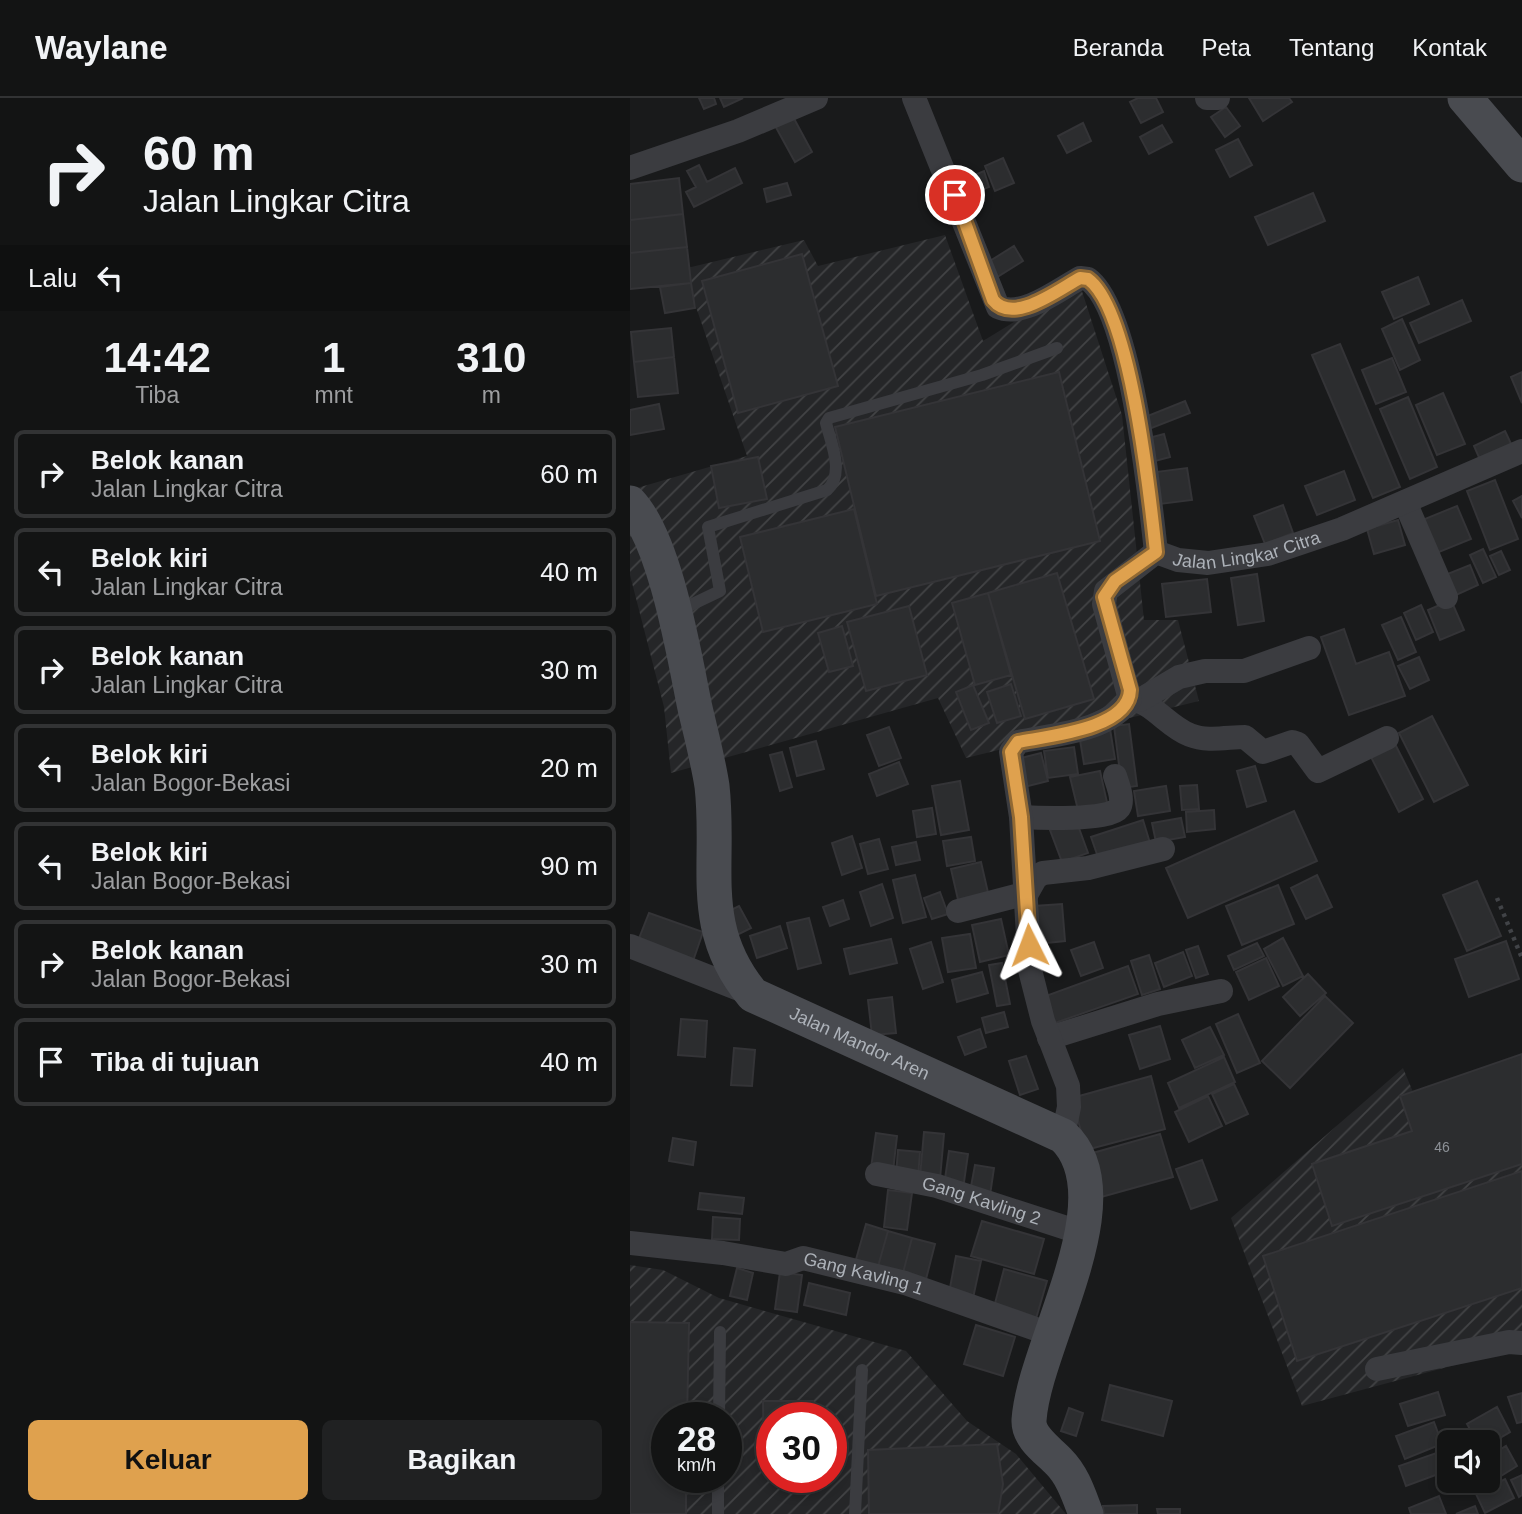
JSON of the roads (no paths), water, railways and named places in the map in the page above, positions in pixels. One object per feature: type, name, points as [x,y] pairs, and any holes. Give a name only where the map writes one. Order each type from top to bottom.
[{"type":"street","points":[[630,168],[738,131],[816,98]]},
{"type":"street","points":[[915,98],[998,307],[1012,310],[1022,307],[1080,278],[1088,279],[1100,292],[1127,361],[1156,552]]},
{"type":"street","points":[[1207,98],[1218,98]]},
{"type":"street","points":[[1465,98],[1522,165]]},
{"type":"street","name":"Jalan Lingkar Citra","points":[[1135,699],[1104,597],[1115,581],[1156,552],[1178,560],[1208,563],[1268,554],[1342,529],[1522,451]]},
{"type":"street","points":[[1405,502],[1446,597]]},
{"type":"street","name":"Jalan Mandor Aren","points":[[630,503],[646,524],[675,612],[712,787],[717,921],[722,946],[733,968],[753,995],[1063,1136]]},
{"type":"street","points":[[1086,1514],[1067,1471],[1030,1429],[1029,1420],[1050,1334],[1084,1234],[1084,1178],[1076,1153],[1063,1136],[1069,1107],[1068,1086],[1049,1038],[1030,970],[1021,817],[1011,752],[1015,745],[1116,716],[1135,699],[1179,677],[1205,671],[1244,671],[1309,648]]},
{"type":"street","points":[[1135,699],[1164,721],[1191,736],[1214,739],[1245,737],[1263,752],[1293,742],[1298,744],[1318,771],[1387,738]]},
{"type":"street","points":[[1021,817],[1062,818],[1111,814],[1119,808],[1121,799],[1115,776]]},
{"type":"street","points":[[958,911],[1027,893],[1036,877],[1044,873],[1088,868],[1163,849]]},
{"type":"street","points":[[630,946],[753,995]]},
{"type":"street","points":[[1049,1038],[1158,1004],[1221,991]]},
{"type":"street","name":"Gang Kavling 2","points":[[877,1174],[937,1186],[1084,1234]]},
{"type":"street","name":"Gang Kavling 1","points":[[630,1243],[723,1253],[791,1264],[803,1258],[905,1283],[1050,1334]]},
{"type":"street","points":[[1377,1369],[1509,1342],[1522,1343]]},
{"type":"lane","points":[[675,612],[720,592],[708,527],[827,490],[835,483],[836,469],[827,423],[829,418],[982,375],[1057,348]]},
{"type":"lane","points":[[719,1402],[720,1332]]},
{"type":"lane","points":[[855,1514],[862,1370]]},
{"type":"lane","points":[[718,1493],[718,1514]]}]
